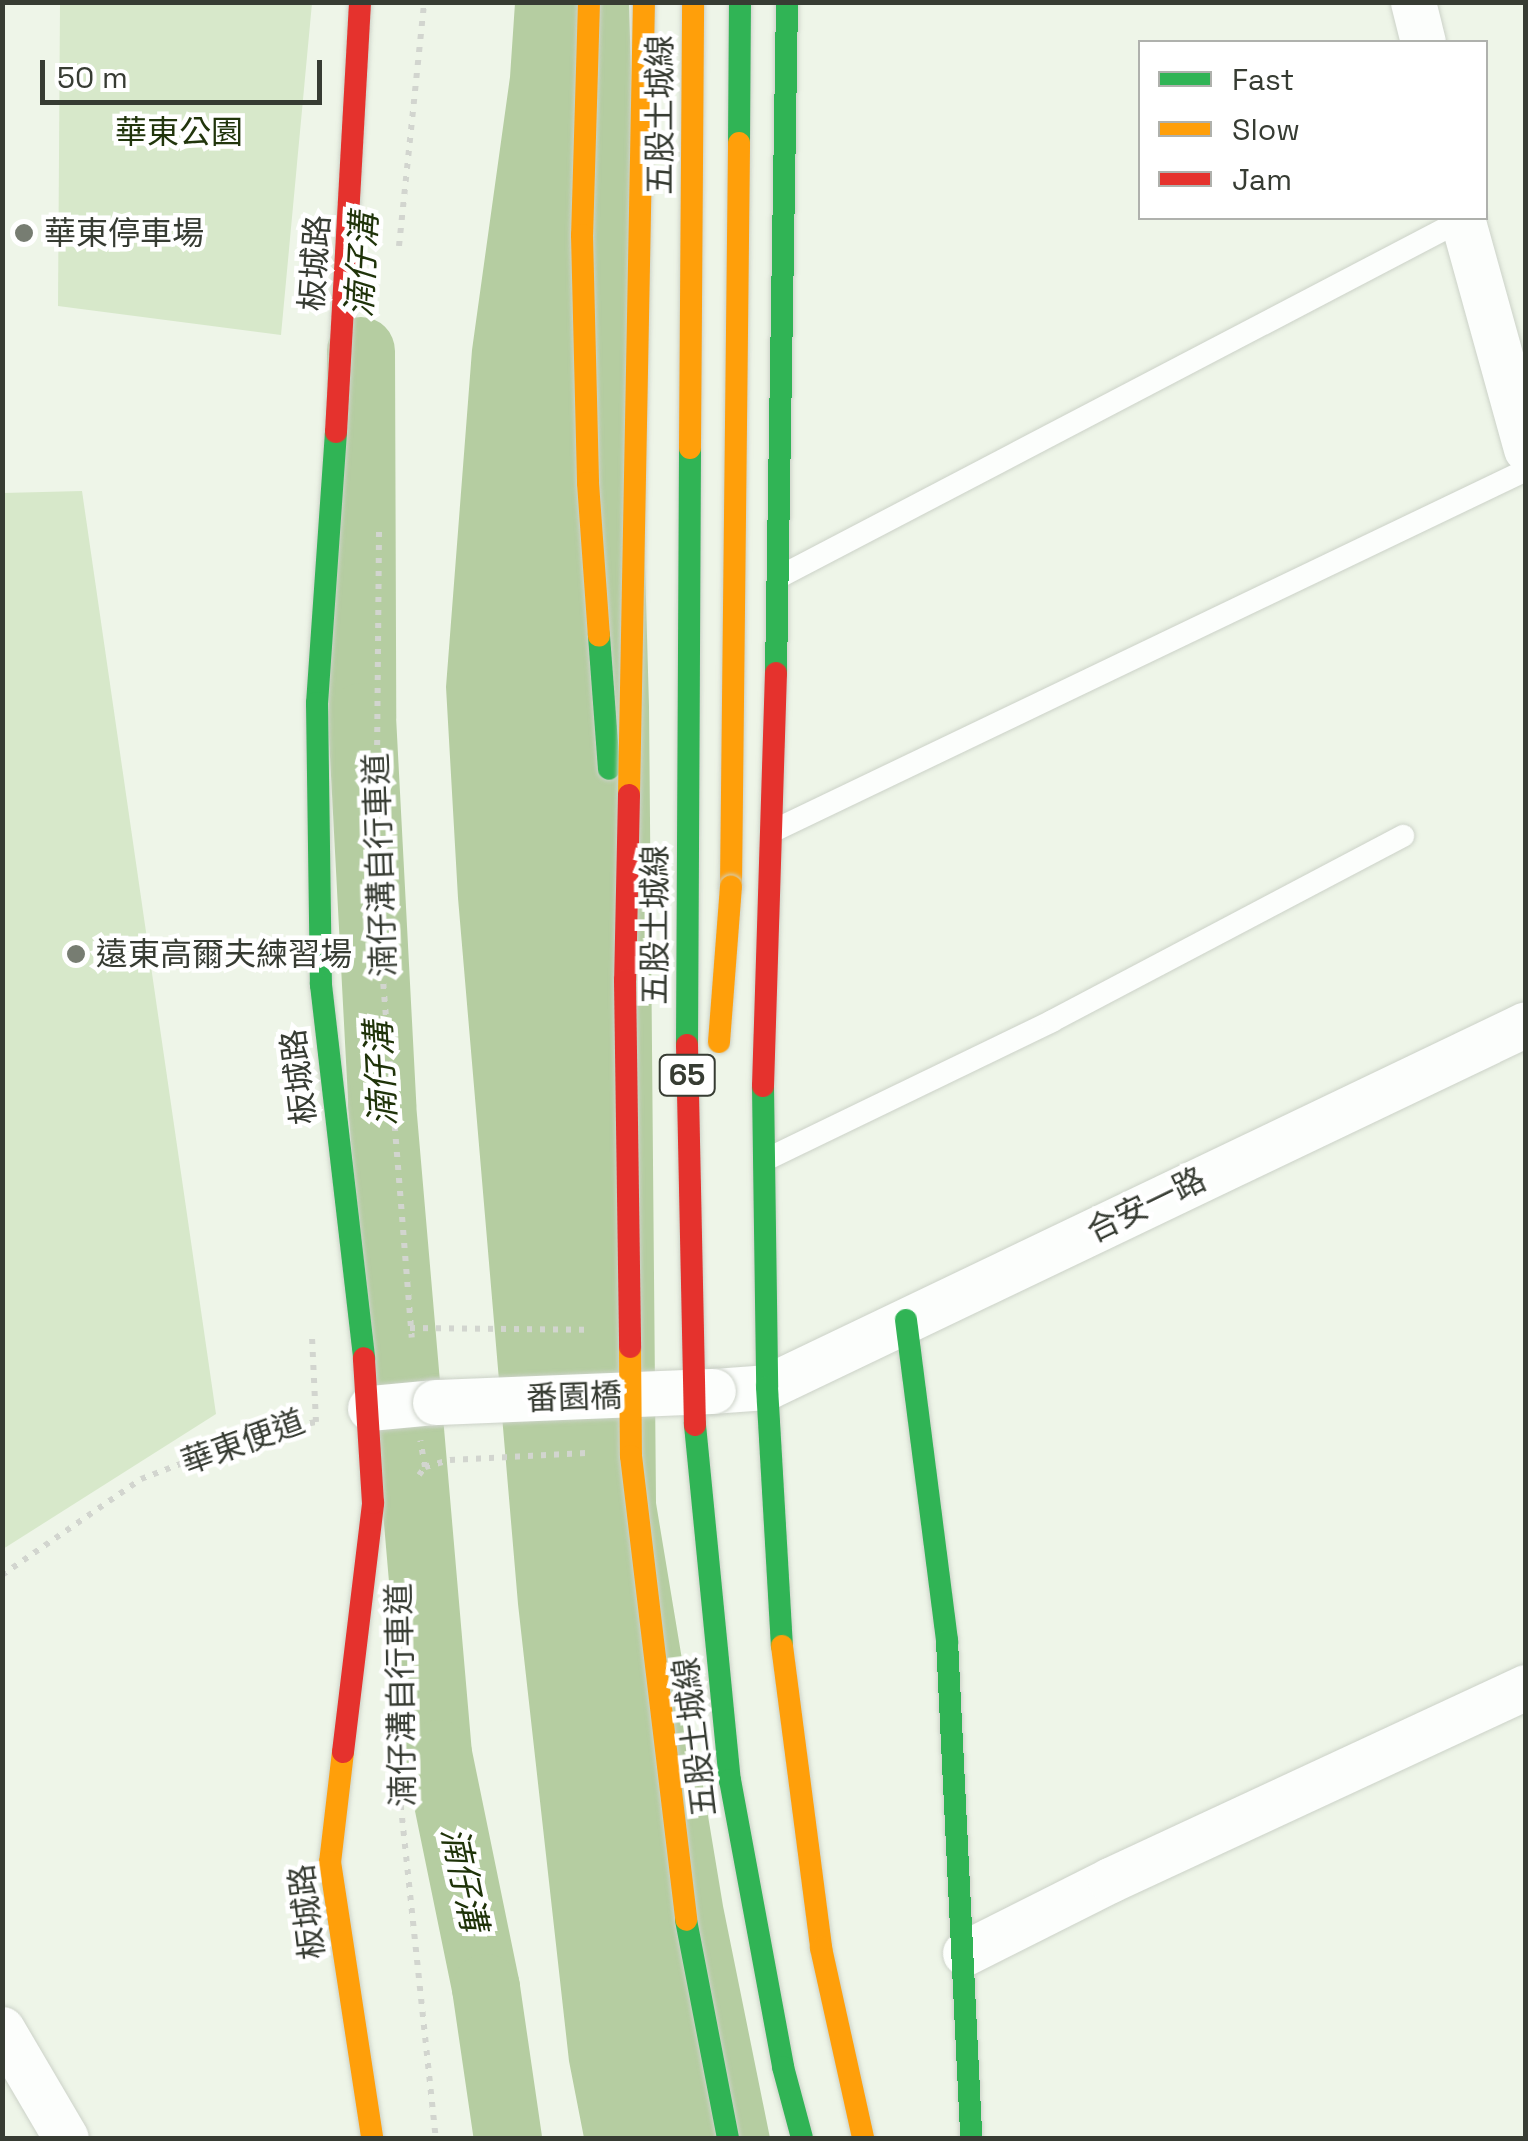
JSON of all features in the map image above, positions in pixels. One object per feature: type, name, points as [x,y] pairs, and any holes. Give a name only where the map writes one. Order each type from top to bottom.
[{"type":"main road","name":"板城路","points":[[360,2],[351,221],[317,703],[321,985],[359,1319],[406,1404],[373,1503],[330,1862],[372,2138]]},
{"type":"main road","points":[[589,2],[582,234],[588,483],[624,980]]},
{"type":"main road","name":"五股土城線","points":[[644,2],[624,980],[632,1456],[681,1892],[728,2138]]},
{"type":"main road","name":"五股土城線","points":[[693,2],[686,982],[703,1392],[730,1780],[783,2067],[802,2138]]},
{"type":"main road","points":[[718,1062],[731,886],[740,2]]},
{"type":"main road","points":[[786,2],[779,577],[761,1162],[767,1387],[783,1660],[821,1948],[862,2138]]},
{"type":"main road","points":[[703,1392],[713,1120]]},
{"type":"main road","points":[[906,1320],[947,1640],[971,2138]]},
{"type":"street","points":[[1413,2],[1422,40]]},
{"type":"street","points":[[1462,220],[1526,449]]},
{"type":"street","name":"合安一路","points":[[767,1387],[1526,1024]]},
{"type":"street","name":"番園橋","points":[[406,1404],[767,1387]]},
{"type":"street","points":[[965,1953],[1110,1880],[1526,1687]]},
{"type":"street","points":[[2,2029],[66,2138]]},
{"type":"lane","points":[[779,577],[1460,220]]},
{"type":"lane","points":[[772,830],[1526,470]]},
{"type":"lane","points":[[761,1162],[1052,1021],[1403,836]]},
{"type":"path","points":[[397,262],[424,2]]},
{"type":"path","name":"湳仔溝自行車道","points":[[380,520],[376,893],[412,1329],[406,1404],[425,1467]]},
{"type":"path","name":"華東便道","points":[[2,1575],[141,1480],[258,1434],[316,1422],[311,1321],[394,1318],[412,1329],[597,1330]]},
{"type":"path","points":[[416,1479],[425,1467],[450,1460],[602,1452]]},
{"type":"path","name":"湳仔溝自行車道","points":[[398,1700],[398,1778],[436,2138]]},
{"type":"green space","name":"華東公園","points":[[60,3],[312,3],[281,335],[58,306]]},
{"type":"green space","name":"遠東高爾夫練習場","points":[[82,491],[216,1414],[3,1549],[3,493]]},
{"type":"shaded area","points":[[515,3],[629,3],[649,706],[656,1503],[723,1906],[770,2138],[584,2138],[569,2061],[518,1604],[458,898],[446,687],[472,350],[510,77]]},
{"type":"waterway","name":"湳仔溝","points":[[361,351],[362,717],[382,1105],[438,1754],[486,1988],[508,2138]]},
{"type":"traffic: fast","points":[[739,143],[740,2]]},
{"type":"traffic: fast","points":[[776,673],[787,2]]},
{"type":"traffic: fast","points":[[336,432],[317,703],[321,985],[364,1358]]},
{"type":"traffic: fast","points":[[687,1045],[690,448]]},
{"type":"traffic: fast","points":[[599,636],[609,769]]},
{"type":"traffic: fast","points":[[763,1086],[767,1387],[782,1646]]},
{"type":"traffic: fast","points":[[906,1320],[947,1641],[971,2138]]},
{"type":"traffic: fast","points":[[695,1425],[730,1780],[783,2067],[802,2138]]},
{"type":"traffic: fast","points":[[686,1920],[728,2138]]},
{"type":"traffic: slow","points":[[589,2],[582,235],[588,483],[599,636]]},
{"type":"traffic: slow","points":[[629,795],[644,2]]},
{"type":"traffic: slow","points":[[690,448],[693,2]]},
{"type":"traffic: slow","points":[[731,886],[739,143]]},
{"type":"traffic: slow","points":[[719,1042],[731,886]]},
{"type":"traffic: slow","points":[[630,1347],[631,1456],[686,1920]]},
{"type":"traffic: slow","points":[[782,1646],[821,1948],[863,2138]]},
{"type":"traffic: slow","points":[[343,1752],[330,1862],[372,2138]]},
{"type":"traffic: jam","points":[[336,432],[360,2]]},
{"type":"traffic: jam","points":[[763,1086],[776,673]]},
{"type":"traffic: jam","points":[[629,795],[625,980],[630,1347]]},
{"type":"traffic: jam","points":[[687,1045],[695,1425]]},
{"type":"traffic: jam","points":[[343,1752],[373,1503],[364,1358]]},
{"type":"place","name":"華東停車場","points":[[24,233]]},
{"type":"place","name":"遠東高爾夫練習場","points":[[76,954]]}]
